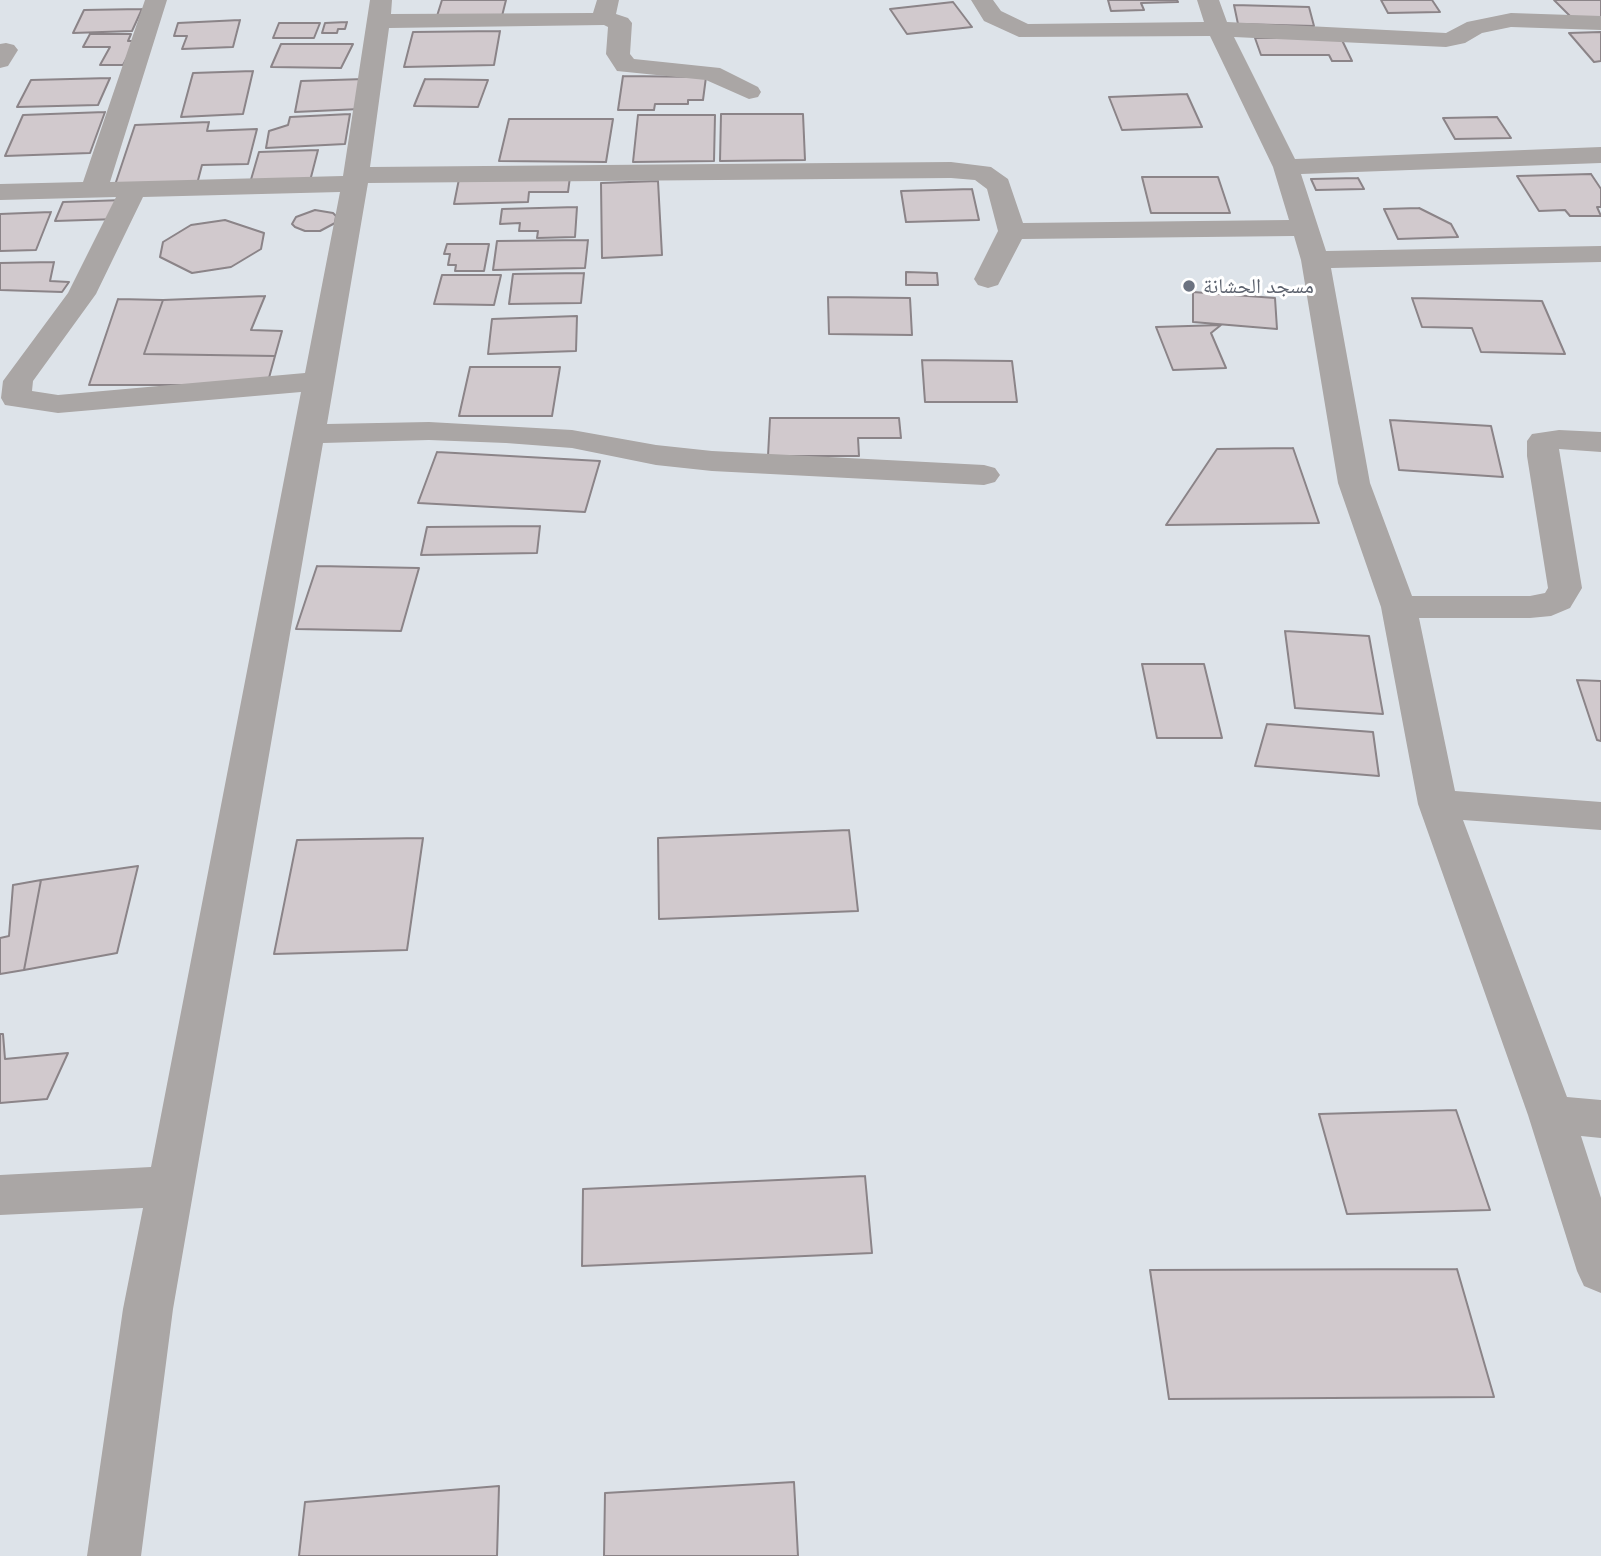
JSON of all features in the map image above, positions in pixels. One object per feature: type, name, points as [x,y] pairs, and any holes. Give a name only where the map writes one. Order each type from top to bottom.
[{"type":"street","points":[[94,190],[156,0]]},
{"type":"street","points":[[982,0],[992,16],[1019,30],[1028,31],[1218,29],[1446,40],[1458,38],[1475,27],[1511,20],[1601,23]]},
{"type":"street","points":[[1208,0],[1218,29],[1286,167],[1310,244],[1354,483],[1399,607],[1438,804],[1551,1115],[1601,1271]]},
{"type":"street","points":[[114,1556],[148,1308],[355,179],[380,11],[596,20],[606,8],[620,23],[618,54],[626,66],[711,73],[749,92]]},
{"type":"street","points":[[1286,167],[1601,155]]},
{"type":"street","points":[[0,192],[355,179],[951,170],[982,173],[999,185],[1012,231],[988,279]]},
{"type":"street","points":[[133,189],[82,294],[18,381],[16,398],[58,404],[318,381]]},
{"type":"street","points":[[1012,231],[1601,254]]},
{"type":"street","points":[[309,434],[429,431],[506,434],[572,439],[656,455],[712,461],[984,475]]},
{"type":"street","points":[[1399,607],[1530,607],[1551,605],[1558,600],[1565,588],[1543,456],[1543,441],[1559,439],[1601,442]]},
{"type":"street","points":[[1438,804],[1601,816]]},
{"type":"street","points":[[1551,1115],[1601,1119]]},
{"type":"street","points":[[0,1195],[170,1186]]},
{"type":"building","points":[[442,0],[506,0],[502,16],[437,16]]},
{"type":"building","points":[[1108,0],[1178,2],[1141,3],[1144,10],[1111,11]]},
{"type":"building","points":[[1381,0],[1432,0],[1440,12],[1388,13]]},
{"type":"building","points":[[1554,0],[1601,0],[1601,17],[1572,18]]},
{"type":"building","points":[[953,2],[972,27],[907,34],[890,9]]},
{"type":"building","points":[[1234,5],[1309,7],[1314,26],[1238,24]]},
{"type":"building","points":[[142,9],[132,31],[73,33],[84,10]]},
{"type":"building","points":[[240,20],[233,47],[182,49],[187,36],[174,36],[178,23]]},
{"type":"building","points":[[347,22],[345,29],[338,29],[337,33],[322,33],[325,23]]},
{"type":"building","points":[[279,23],[320,23],[314,38],[273,38]]},
{"type":"building","points":[[500,31],[494,65],[404,67],[413,32]]},
{"type":"building","points":[[1601,32],[1601,61],[1594,62],[1569,33]]},
{"type":"building","points":[[90,34],[131,34],[128,41],[136,41],[123,65],[100,65],[110,47],[83,47]]},
{"type":"building","points":[[1255,38],[1341,38],[1352,61],[1332,61],[1329,55],[1261,55]]},
{"type":"building","points":[[281,44],[353,44],[341,68],[271,67]]},
{"type":"building","points":[[253,71],[243,114],[181,117],[193,73]]},
{"type":"building","points":[[623,76],[706,77],[703,100],[688,100],[688,104],[655,104],[654,110],[618,110]]},
{"type":"building","points":[[110,78],[98,105],[17,107],[31,80]]},
{"type":"building","points":[[365,79],[360,109],[295,112],[301,81]]},
{"type":"building","points":[[425,79],[488,80],[478,107],[414,106]]},
{"type":"building","points":[[1187,94],[1202,127],[1122,130],[1109,97]]},
{"type":"building","points":[[105,112],[90,153],[5,156],[23,115]]},
{"type":"building","points":[[350,114],[345,144],[266,148],[269,131],[288,125],[290,117]]},
{"type":"building","points":[[721,114],[803,114],[805,160],[720,161]]},
{"type":"building","points":[[638,115],[715,115],[714,161],[633,162]]},
{"type":"building","points":[[1497,117],[1511,138],[1455,139],[1443,118]]},
{"type":"building","points":[[509,119],[613,119],[606,162],[499,161]]},
{"type":"building","points":[[209,122],[207,131],[257,129],[248,164],[202,165],[197,184],[114,188],[135,125]]},
{"type":"building","points":[[318,150],[310,181],[250,183],[259,152]]},
{"type":"building","points":[[1591,174],[1601,189],[1601,207],[1597,207],[1601,216],[1570,216],[1565,210],[1539,211],[1517,176]]},
{"type":"building","points":[[570,177],[568,192],[529,192],[528,202],[454,204],[459,179]]},
{"type":"building","points":[[1142,177],[1218,177],[1230,213],[1151,213]]},
{"type":"building","points":[[1358,178],[1364,189],[1316,190],[1311,179]]},
{"type":"building","points":[[658,181],[662,255],[602,258],[601,183]]},
{"type":"building","points":[[972,189],[979,220],[906,222],[901,191]]},
{"type":"building","points":[[125,200],[118,219],[55,221],[63,202]]},
{"type":"building","points":[[577,207],[575,237],[537,238],[538,231],[519,231],[520,223],[500,224],[502,209]]},
{"type":"building","points":[[1419,208],[1451,224],[1458,237],[1398,239],[1384,209]]},
{"type":"building","points":[[315,210],[333,213],[336,216],[335,223],[320,231],[305,231],[292,224],[296,217]]},
{"type":"building","points":[[51,212],[36,250],[0,251],[0,214]]},
{"type":"building","points":[[225,220],[264,233],[261,249],[231,267],[192,273],[160,257],[163,242],[191,225]]},
{"type":"building","points":[[588,240],[585,268],[493,270],[497,241]]},
{"type":"building","points":[[447,244],[489,244],[484,271],[455,271],[456,265],[448,265],[450,254],[444,254]]},
{"type":"building","points":[[54,262],[50,281],[69,282],[62,292],[0,290],[0,263]]},
{"type":"building","points":[[906,272],[937,273],[938,285],[906,285]]},
{"type":"building","points":[[584,273],[581,303],[509,304],[513,274]]},
{"type":"building","points":[[442,275],[501,275],[494,305],[434,304]]},
{"type":"building","points":[[1193,292],[1275,298],[1277,329],[1193,322]]},
{"type":"building","points":[[265,296],[251,330],[282,331],[275,356],[144,354],[163,300]]},
{"type":"building","points":[[828,297],[910,298],[912,335],[829,334]]},
{"type":"building","points":[[1412,298],[1542,301],[1565,354],[1481,352],[1472,328],[1422,327]]},
{"type":"building","points":[[118,299],[163,300],[144,354],[275,356],[267,385],[89,385]]},
{"type":"building","points":[[577,316],[576,351],[488,354],[492,319]]},
{"type":"building","points":[[1221,325],[1211,333],[1226,368],[1173,370],[1156,327]]},
{"type":"building","points":[[922,360],[1012,361],[1017,402],[925,402]]},
{"type":"building","points":[[470,367],[560,367],[552,416],[459,416]]},
{"type":"building","points":[[770,418],[899,418],[901,438],[858,438],[859,456],[768,456]]},
{"type":"building","points":[[1390,420],[1491,426],[1503,477],[1399,470]]},
{"type":"building","points":[[1293,448],[1319,523],[1166,525],[1217,449]]},
{"type":"building","points":[[437,452],[600,461],[585,512],[418,503]]},
{"type":"building","points":[[540,526],[537,553],[421,555],[427,527]]},
{"type":"building","points":[[317,566],[419,568],[401,631],[296,629]]},
{"type":"building","points":[[1285,631],[1369,636],[1383,714],[1295,708]]},
{"type":"building","points":[[1142,664],[1204,664],[1222,738],[1157,738]]},
{"type":"building","points":[[1577,680],[1601,681],[1601,741],[1597,740]]},
{"type":"building","points":[[1267,724],[1373,732],[1379,776],[1255,766]]},
{"type":"building","points":[[849,830],[858,911],[659,919],[658,838]]},
{"type":"building","points":[[423,838],[407,950],[274,954],[297,840]]},
{"type":"building","points":[[138,866],[117,953],[24,970],[41,880]]},
{"type":"building","points":[[41,880],[24,970],[0,974],[0,938],[9,936],[13,885]]},
{"type":"building","points":[[0,1034],[3,1034],[5,1059],[68,1053],[47,1099],[0,1103]]},
{"type":"building","points":[[1456,1110],[1490,1210],[1347,1214],[1319,1114]]},
{"type":"building","points":[[865,1176],[872,1253],[582,1266],[583,1189]]},
{"type":"building","points":[[1457,1269],[1494,1397],[1169,1399],[1150,1270]]},
{"type":"building","points":[[794,1482],[798,1556],[604,1556],[605,1493]]},
{"type":"building","points":[[499,1486],[497,1556],[299,1556],[305,1502]]},
{"type":"place","name":"مسجد الحشانة","points":[[1189,286]]}]
